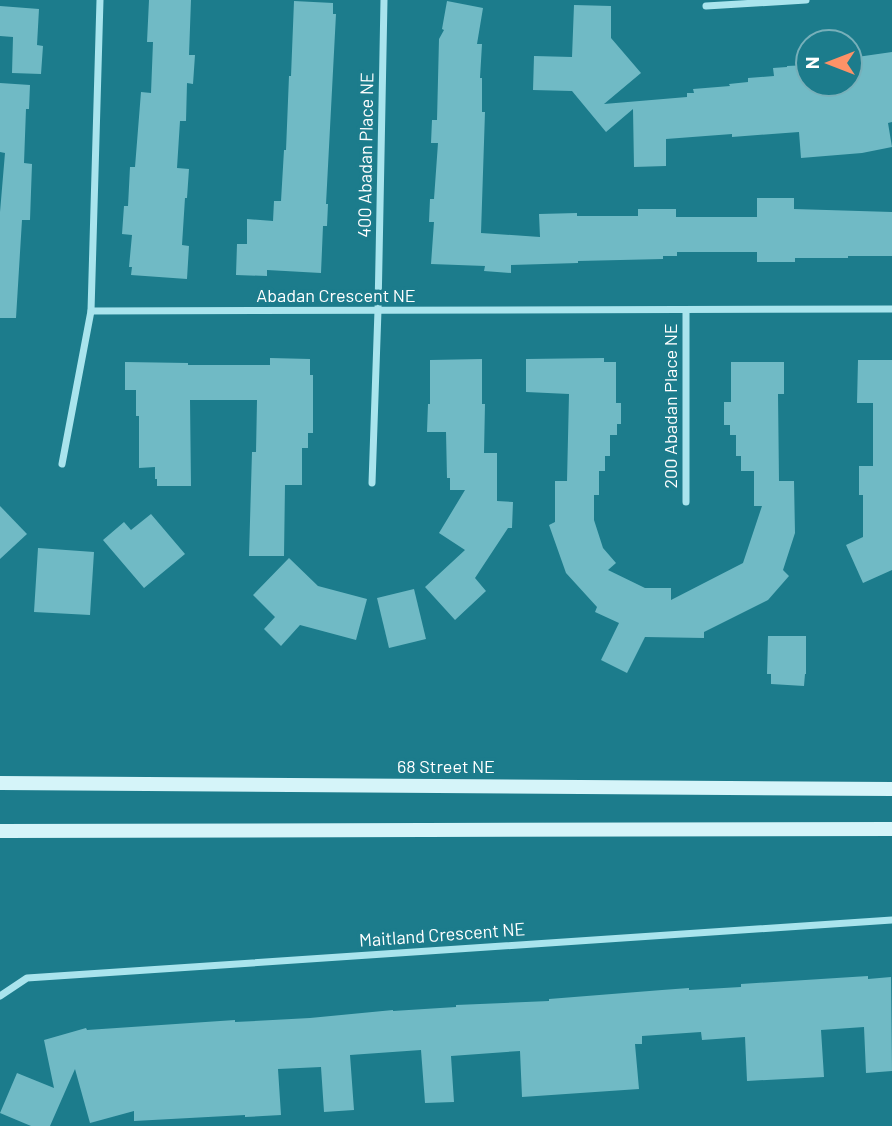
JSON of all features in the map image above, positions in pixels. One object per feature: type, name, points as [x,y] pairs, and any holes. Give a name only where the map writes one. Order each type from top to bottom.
[{"type":"main road","name":"68 Street NE","points":[[0,783],[892,789]]},
{"type":"main road","points":[[0,831],[892,830]]},
{"type":"street","points":[[62,464],[90,311],[100,0]]},
{"type":"street","name":"400 Abadan Place NE","points":[[372,484],[384,0]]},
{"type":"street","points":[[706,6],[806,0]]},
{"type":"street","name":"Abadan Crescent NE","points":[[90,311],[892,309]]},
{"type":"street","name":"200 Abadan Place NE","points":[[686,310],[686,502]]},
{"type":"street","name":"Maitland Crescent NE","points":[[0,996],[27,978],[892,920]]},
{"type":"building","points":[[149,0],[191,0],[189,55],[195,55],[193,84],[187,83],[186,121],[180,121],[177,168],[189,169],[182,245],[189,246],[187,279],[131,275],[132,267],[129,267],[132,235],[122,234],[124,206],[128,206],[130,167],[135,167],[141,92],[151,93],[153,42],[147,42]]},
{"type":"building","points":[[294,1],[333,3],[333,14],[336,14],[327,226],[323,226],[321,273],[267,270],[267,276],[236,275],[237,244],[247,244],[247,219],[273,221],[274,201],[281,201]]},
{"type":"building","points":[[447,1],[483,8],[477,44],[482,44],[480,78],[482,112],[485,112],[481,233],[540,237],[539,214],[638,216],[638,209],[676,209],[676,217],[757,217],[757,198],[794,198],[794,209],[892,212],[892,256],[795,258],[795,262],[757,262],[757,252],[677,252],[677,256],[663,256],[663,259],[511,265],[511,273],[484,271],[485,266],[431,264],[434,222],[429,222],[430,199],[434,199],[438,143],[431,143],[432,120],[437,120],[439,39],[444,30]]},
{"type":"building","points":[[574,5],[611,6],[611,38],[641,73],[604,104],[687,97],[687,93],[694,93],[693,89],[730,86],[729,84],[748,82],[748,78],[774,76],[773,68],[794,66],[794,98],[864,98],[864,56],[892,52],[892,122],[888,123],[892,147],[862,153],[801,158],[799,132],[666,139],[666,166],[634,167],[633,109],[606,132],[572,91],[533,90],[534,56],[572,57]]},
{"type":"building","points":[[0,6],[39,9],[37,45],[43,46],[41,74],[12,73],[13,37],[0,36]]},
{"type":"building","points":[[0,83],[30,85],[29,109],[26,109],[24,163],[32,164],[30,220],[22,220],[16,318],[0,318],[0,212],[5,153],[0,152]]},
{"type":"building","points":[[270,358],[310,359],[310,375],[313,375],[313,433],[308,433],[308,448],[302,448],[302,485],[285,485],[284,556],[249,556],[252,452],[256,452],[257,400],[190,400],[191,486],[157,486],[155,467],[139,468],[136,390],[125,390],[125,362],[270,365]]},
{"type":"building","points":[[604,358],[604,362],[616,362],[616,403],[621,403],[621,424],[617,424],[617,435],[610,435],[610,456],[605,456],[605,471],[599,471],[599,495],[594,495],[594,520],[603,548],[616,563],[608,570],[645,588],[671,588],[671,600],[743,563],[762,506],[754,506],[754,471],[741,471],[741,456],[736,456],[736,435],[730,435],[730,425],[724,425],[724,402],[731,402],[731,362],[784,362],[784,394],[778,394],[779,481],[794,481],[795,533],[783,570],[789,576],[768,600],[704,632],[704,638],[645,637],[627,673],[601,660],[619,623],[595,612],[597,607],[566,573],[549,525],[555,522],[555,481],[567,481],[569,394],[526,392],[526,359]]},
{"type":"building","points":[[482,359],[484,453],[497,453],[497,501],[513,502],[512,528],[508,528],[475,578],[486,591],[455,620],[425,587],[465,550],[439,533],[465,490],[450,490],[450,478],[447,478],[446,432],[427,432],[430,360]]},
{"type":"building","points":[[858,360],[892,360],[892,570],[863,583],[846,545],[863,537],[863,495],[859,495],[859,466],[873,466],[873,403],[857,403]]},
{"type":"building","points":[[0,506],[27,534],[0,559]]},
{"type":"building","points":[[151,514],[185,554],[144,588],[103,540],[124,522],[131,530]]},
{"type":"building","points":[[38,548],[94,552],[90,615],[34,612]]},
{"type":"building","points":[[289,558],[318,586],[367,599],[356,640],[300,625],[281,646],[264,629],[275,617],[253,595]]},
{"type":"building","points":[[414,589],[426,639],[389,648],[377,598]]},
{"type":"building","points":[[768,636],[806,636],[804,686],[771,684],[771,674],[767,674]]},
{"type":"building","points":[[868,976],[868,979],[891,977],[892,1071],[866,1073],[864,1027],[821,1030],[824,1077],[747,1081],[745,1037],[702,1040],[701,1032],[642,1036],[642,1044],[635,1044],[639,1089],[522,1097],[520,1051],[451,1056],[454,1102],[425,1103],[421,1050],[350,1055],[354,1110],[324,1112],[321,1067],[278,1069],[281,1115],[134,1121],[134,1111],[90,1123],[75,1069],[50,1126],[31,1126],[0,1113],[17,1073],[54,1088],[44,1040],[86,1028],[310,1018]]}]
